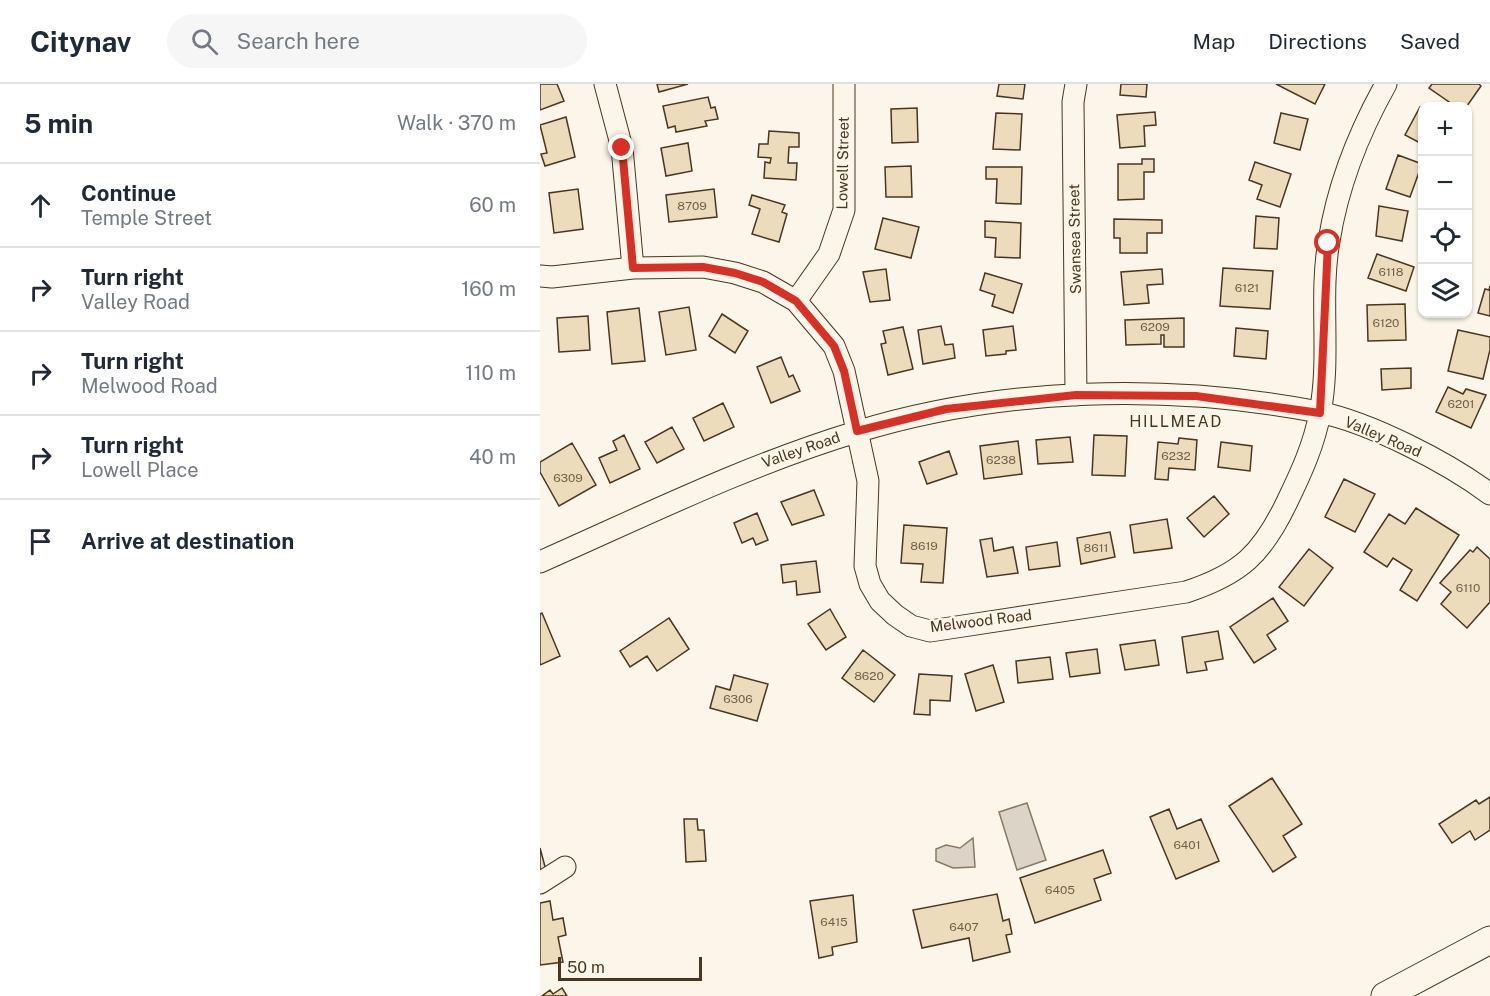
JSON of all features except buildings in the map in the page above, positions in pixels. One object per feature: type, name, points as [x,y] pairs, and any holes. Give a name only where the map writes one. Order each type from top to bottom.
[{"type":"main road","points":[[1385,996],[1490,940]]},
{"type":"street","points":[[605,84],[622,148],[633,268]]},
{"type":"street","name":"Lowell Street","points":[[796,301],[828,254],[844,210],[844,84]]},
{"type":"street","name":"Swansea Street","points":[[1076,84],[1073,113],[1076,395]]},
{"type":"street","name":"Melwood Road","points":[[540,276],[552,277],[633,268],[703,267],[735,273],[763,282],[796,301],[834,346],[844,371],[868,481],[866,566],[870,584],[880,601],[911,626],[930,631],[1186,592],[1217,582],[1255,556],[1274,529],[1308,457],[1320,413],[1328,243],[1341,183],[1360,130],[1386,84]]},
{"type":"street","name":"Valley Road","points":[[540,562],[756,466],[857,431],[946,409],[1076,395],[1196,396],[1320,413],[1363,427],[1425,454],[1490,494]]},
{"type":"street","points":[[540,883],[565,867]]},
{"type":"shaded area","points":[[1027,803],[1046,860],[1017,870],[999,812]]},
{"type":"shaded area","points":[[973,838],[975,867],[953,868],[936,861],[936,849],[946,845],[960,848]]},
{"type":"district","name":"HILLMEAD","points":[[1176,421]]},
{"type":"route","points":[[622,148],[633,268],[703,267],[735,273],[763,282],[796,301],[834,346],[844,371],[857,431],[946,409],[1076,395],[1196,396],[1320,413],[1324,370],[1328,243]]}]
